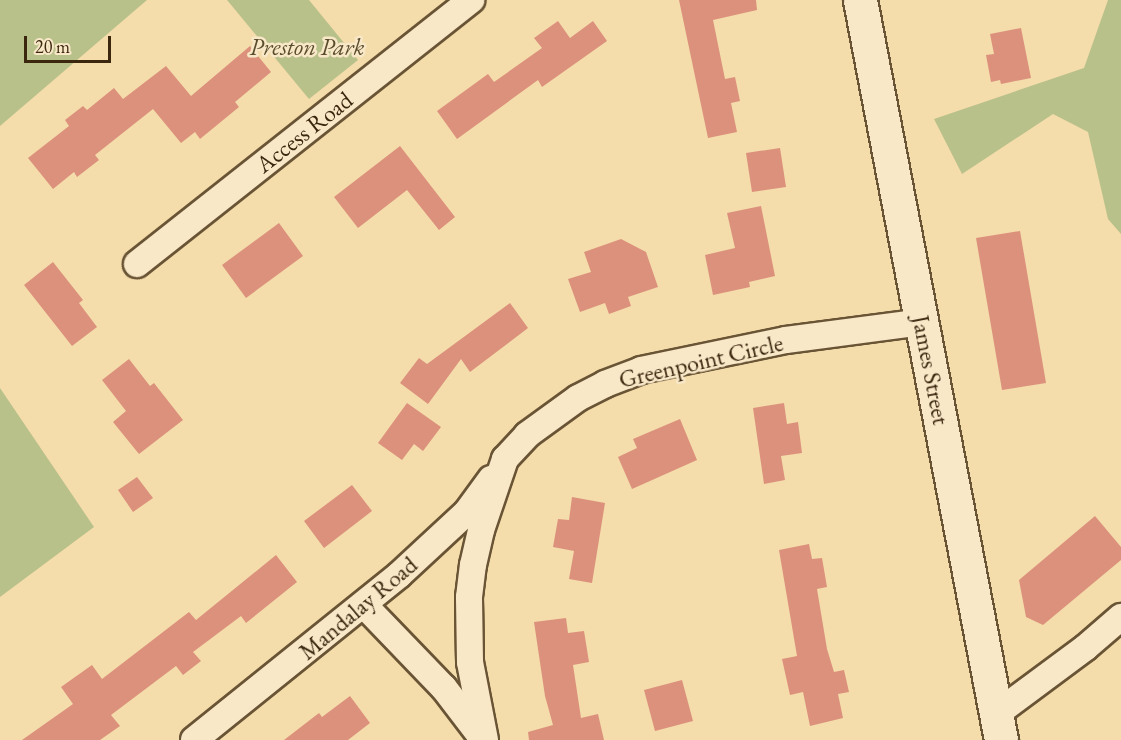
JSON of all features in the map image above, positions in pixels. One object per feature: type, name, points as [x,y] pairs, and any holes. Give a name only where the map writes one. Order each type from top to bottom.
[{"type":"main road","name":"James Street","points":[[860,0],[998,727]]},
{"type":"street","name":"Access Road","points":[[137,264],[471,0]]},
{"type":"street","name":"Greenpoint Circle","points":[[484,740],[470,662],[469,597],[473,565],[481,530],[505,459],[527,435],[551,415],[605,384],[641,370],[786,340],[922,322]]},
{"type":"street","name":"Mandalay Road","points":[[194,740],[364,605],[434,544],[467,512],[505,459]]},
{"type":"street","name":"Greenpoint Circle","points":[[364,605],[444,688],[484,740]]},
{"type":"street","points":[[998,727],[1121,617]]},
{"type":"green space","points":[[0,0],[147,0],[0,126]]},
{"type":"green space","name":"Preston Park","points":[[227,0],[309,0],[358,60],[309,99]]},
{"type":"green space","points":[[1108,0],[1121,0],[1121,234],[1108,219],[1088,132],[1053,114],[962,174],[934,119],[1084,68]]},
{"type":"green space","points":[[0,388],[94,527],[0,597]]},
{"type":"building","points":[[679,0],[756,0],[757,10],[713,20],[725,79],[735,77],[740,101],[731,103],[737,132],[708,138]]},
{"type":"building","points":[[558,21],[570,38],[593,21],[607,41],[542,87],[538,80],[457,139],[437,111],[488,74],[494,82],[542,48],[534,38]]},
{"type":"building","points":[[1021,28],[1031,78],[1001,84],[1000,80],[991,82],[986,55],[994,54],[990,34]]},
{"type":"building","points":[[250,46],[271,72],[235,102],[239,107],[200,139],[195,132],[181,143],[153,109],[95,155],[99,160],[77,177],[74,172],[53,189],[28,158],[69,126],[65,120],[83,106],[87,110],[114,88],[123,99],[166,66],[191,96]]},
{"type":"building","points":[[400,146],[455,217],[439,230],[407,190],[358,228],[334,197]]},
{"type":"building","points":[[780,148],[786,187],[752,192],[746,153]]},
{"type":"building","points":[[761,206],[775,276],[749,282],[750,287],[713,295],[705,255],[735,248],[727,213]]},
{"type":"building","points":[[279,223],[303,256],[246,298],[222,265]]},
{"type":"building","points":[[1020,231],[1046,383],[1002,390],[976,238]]},
{"type":"building","points":[[621,239],[646,252],[658,287],[628,297],[631,306],[609,314],[605,303],[580,312],[568,279],[591,272],[584,252]]},
{"type":"building","points":[[53,262],[83,300],[79,303],[97,327],[72,346],[24,285]]},
{"type":"building","points":[[510,303],[528,328],[470,372],[461,359],[428,404],[400,383],[419,358],[427,364]]},
{"type":"building","points":[[129,359],[150,386],[154,383],[183,420],[139,454],[113,422],[126,411],[102,380]]},
{"type":"building","points":[[407,403],[441,427],[423,451],[414,444],[402,460],[378,443]]},
{"type":"building","points":[[784,403],[787,424],[798,422],[802,453],[781,456],[785,480],[764,484],[753,408]]},
{"type":"building","points":[[680,419],[697,460],[632,489],[618,457],[637,448],[633,439]]},
{"type":"building","points":[[137,477],[153,498],[133,512],[118,490]]},
{"type":"building","points":[[352,485],[372,511],[324,548],[304,521]]},
{"type":"building","points":[[572,497],[605,503],[592,583],[569,579],[574,551],[553,547],[558,519],[569,520]]},
{"type":"building","points":[[1095,516],[1121,547],[1121,560],[1043,625],[1026,617],[1019,580]]},
{"type":"building","points":[[809,544],[812,559],[822,558],[827,587],[817,589],[827,649],[834,672],[844,670],[849,692],[838,694],[843,718],[810,726],[803,692],[790,695],[782,659],[797,656],[779,550]]},
{"type":"building","points":[[276,555],[297,582],[246,623],[241,616],[193,652],[201,661],[183,675],[176,666],[111,715],[120,726],[100,740],[22,740],[73,704],[61,687],[92,665],[102,679],[189,612],[196,620]]},
{"type":"building","points":[[566,618],[568,633],[584,631],[589,662],[573,665],[581,718],[598,714],[604,740],[529,740],[528,732],[553,725],[545,696],[534,622]]},
{"type":"building","points":[[682,680],[693,721],[655,731],[644,690]]},
{"type":"building","points":[[350,696],[370,723],[348,740],[284,740],[319,713],[322,717]]}]
